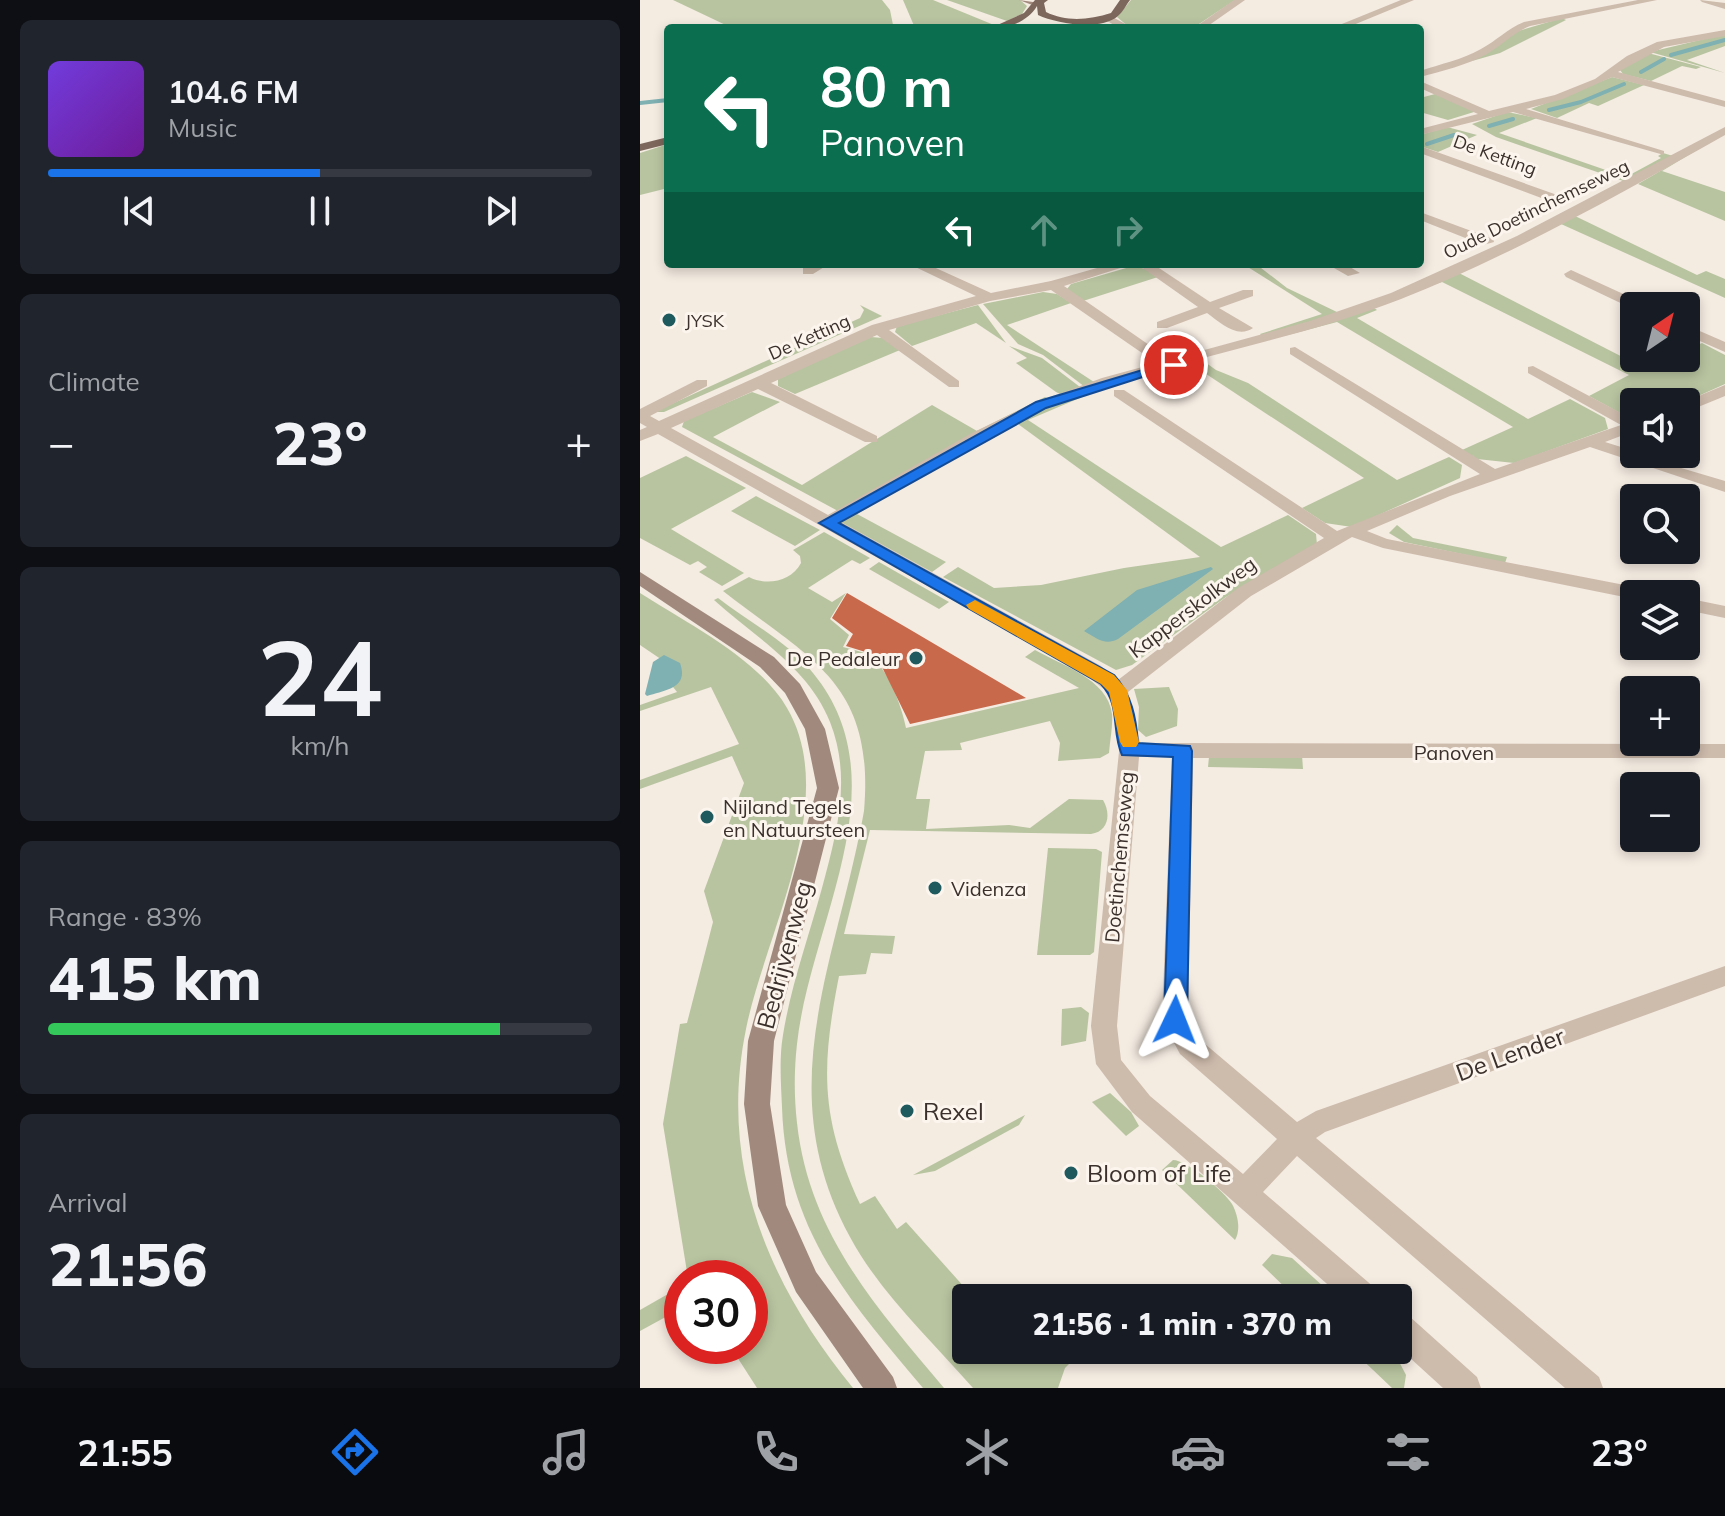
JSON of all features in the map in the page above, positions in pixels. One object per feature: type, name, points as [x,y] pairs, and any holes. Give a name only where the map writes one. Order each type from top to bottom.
[{"type":"main road","points":[[1012,22],[1037,4],[1055,1]]},
{"type":"main road","points":[[1044,24],[1056,19],[1105,20],[1120,10],[1116,2]]},
{"type":"main road","points":[[1006,24],[1027,15],[1037,4]]},
{"type":"main road","points":[[1037,4],[1056,19],[1089,21]]},
{"type":"main road","points":[[1052,24],[1068,21]]},
{"type":"main road","points":[[640,140],[664,132]]},
{"type":"main road","points":[[640,148],[664,141]]},
{"type":"main road","name":"Bedrijvenweg","points":[[640,578],[767,662],[793,689],[815,729],[828,788],[761,1041],[757,1104],[772,1206],[806,1282],[882,1388]]},
{"type":"street","points":[[1205,24],[1240,0]]},
{"type":"street","points":[[1347,24],[1409,0]]},
{"type":"street","points":[[1424,73],[1471,58],[1510,31],[1527,24],[1652,0]]},
{"type":"street","points":[[1705,0],[1725,6]]},
{"type":"street","points":[[1089,21],[1105,20]]},
{"type":"street","name":"De Ketting","points":[[1424,131],[1583,89],[1631,58],[1661,44],[1725,33]]},
{"type":"street","points":[[1610,73],[1725,104]]},
{"type":"street","points":[[1424,86],[1485,113]]},
{"type":"street","name":"De Ketting","points":[[1512,108],[1660,153]]},
{"type":"street","points":[[1610,138],[1628,129]]},
{"type":"street","name":"Oude Doetinchemseweg","points":[[827,523],[1041,405],[1086,389],[1336,318],[1397,295],[1586,208],[1725,130]]},
{"type":"street","name":"De Ketting","points":[[1424,150],[1556,199]]},
{"type":"street","points":[[1424,218],[1488,242]]},
{"type":"street","points":[[808,271],[814,268]]},
{"type":"street","points":[[925,268],[989,297]]},
{"type":"street","name":"De Ketting","points":[[644,425],[757,382],[877,328],[1112,268]]},
{"type":"street","points":[[1150,268],[1239,328],[1246,328]]},
{"type":"street","points":[[1342,268],[1353,273]]},
{"type":"street","points":[[1571,274],[1620,297]]},
{"type":"street","points":[[1053,285],[1147,350]]},
{"type":"street","points":[[1162,325],[1248,293]]},
{"type":"street","name":"De Ketting","points":[[877,328],[954,384]]},
{"type":"street","points":[[1700,336],[1725,348]]},
{"type":"street","points":[[1295,351],[1491,474]]},
{"type":"street","name":"Kapperskolkweg","points":[[1533,370],[1620,418]]},
{"type":"street","name":"De Ketting","points":[[757,382],[871,439]]},
{"type":"street","points":[[640,407],[702,383]]},
{"type":"street","points":[[1700,401],[1725,390]]},
{"type":"street","points":[[1119,393],[1345,536],[1620,590]]},
{"type":"street","points":[[667,399],[644,425],[1094,671],[1118,690]]},
{"type":"street","name":"Kapperskolkweg","points":[[1118,690],[1263,579],[1345,536],[1491,474],[1620,431]]},
{"type":"street","points":[[1590,442],[1725,487]]},
{"type":"street","points":[[1700,607],[1725,612]]},
{"type":"street","name":"Doetinchemseweg","points":[[1118,690],[1126,719],[1129,750],[1104,1026],[1109,1064],[1141,1104],[1349,1284]]},
{"type":"street","name":"Panoven","points":[[1129,750],[1725,751]]},
{"type":"street","points":[[1183,751],[1175,1020],[1189,1046],[1588,1388]]},
{"type":"street","name":"De Lender","points":[[1245,1191],[1297,1137],[1316,1123],[1725,976]]},
{"type":"street","points":[[1412,1340],[1466,1388]]},
{"type":"green space","points":[[673,0],[882,0],[890,10],[893,24],[724,24]]},
{"type":"green space","points":[[903,0],[933,0],[992,24],[913,24]]},
{"type":"green space","points":[[947,0],[1020,0],[1027,6],[1022,14],[1007,21]]},
{"type":"green space","points":[[1131,0],[1235,0],[1199,24],[1125,24],[1117,17]]},
{"type":"green space","points":[[1562,18],[1566,20],[1500,53],[1472,61],[1518,31]]},
{"type":"green space","points":[[1725,34],[1725,46],[1687,60],[1725,73],[1650,52]]},
{"type":"green space","points":[[1648,53],[1701,67],[1682,66],[1651,81],[1623,74],[1620,70]]},
{"type":"green space","points":[[1612,77],[1644,85],[1598,106],[1589,103],[1557,118],[1531,109]]},
{"type":"green space","points":[[1435,94],[1474,112],[1448,120],[1424,113],[1424,97]]},
{"type":"green space","points":[[1507,112],[1537,118],[1499,133],[1626,177],[1661,158],[1658,156],[1663,153],[1673,156],[1626,182],[1496,137],[1472,124]]},
{"type":"green space","points":[[1447,127],[1477,135],[1438,152],[1424,147],[1424,134]]},
{"type":"green space","points":[[1725,133],[1662,171],[1725,192],[1725,221],[1638,184]]},
{"type":"green space","points":[[664,145],[664,189],[640,195],[640,153]]},
{"type":"green space","points":[[1575,216],[1697,275],[1706,271],[1725,279],[1725,298],[1561,224]]},
{"type":"green space","points":[[1126,268],[1146,269],[1158,277],[1083,301],[1067,289],[1071,284]]},
{"type":"green space","points":[[1249,268],[1261,268],[1287,288],[1339,313],[1262,336],[1260,334],[1322,314]]},
{"type":"green space","points":[[1457,272],[1620,356],[1620,371],[1442,282],[1417,290]]},
{"type":"green space","points":[[1043,292],[1057,294],[1071,303],[1007,325],[1094,382],[1085,387],[1043,355],[1018,344],[983,304]]},
{"type":"green space","points":[[860,305],[882,316],[664,412],[654,412],[860,318],[864,310]]},
{"type":"green space","points":[[978,305],[1006,343],[976,323],[912,346],[895,332],[897,326]]},
{"type":"green space","points":[[1374,308],[1377,310],[1357,318],[1528,419],[1570,399],[1605,418],[1608,429],[1514,463],[1477,459],[1462,450],[1513,427],[1337,322],[1284,336]]},
{"type":"green space","points":[[871,337],[883,338],[900,350],[795,394],[778,386],[778,379]]},
{"type":"green space","points":[[1702,343],[1725,355],[1725,384],[1700,395],[1700,388],[1620,388],[1620,413],[1589,396],[1629,375],[1623,372],[1700,372]]},
{"type":"green space","points":[[1009,346],[1042,358],[1080,387],[1062,395],[1056,392],[1016,363],[1027,358]]},
{"type":"green space","points":[[1202,360],[1216,370],[1248,383],[1397,480],[1449,457],[1462,465],[1460,478],[1352,527],[1325,523],[1302,508],[1364,478],[1191,364],[1114,385]]},
{"type":"green space","points":[[1108,386],[1028,420],[1221,547],[1288,515],[1316,534],[1317,545],[1226,597],[1132,665],[1116,670],[943,577],[958,567],[994,588],[1041,585],[1200,557],[1018,424],[973,448],[971,446],[1027,415]]},
{"type":"green space","points":[[752,392],[780,402],[713,437],[802,485],[932,405],[977,431],[1045,397],[1049,399],[838,511],[682,427],[684,421]]},
{"type":"green space","points":[[686,456],[746,488],[671,529],[744,573],[722,586],[699,572],[707,567],[698,561],[690,565],[640,538],[640,478]]},
{"type":"green space","points":[[892,489],[897,490],[857,514],[946,562],[932,572],[839,521]]},
{"type":"green space","points":[[756,496],[820,530],[795,546],[731,511]]},
{"type":"green space","points":[[1397,525],[1413,538],[1507,557],[1505,563],[1404,542],[1389,533]]},
{"type":"green space","points":[[824,532],[870,558],[860,564],[852,560],[808,588],[832,602],[846,593],[830,619],[849,635],[843,647],[868,655],[881,668],[897,698],[906,728],[1079,688],[1025,657],[1035,650],[1082,674],[1102,691],[1109,702],[1112,728],[1109,753],[1100,758],[1058,761],[1060,743],[1050,721],[960,743],[962,750],[925,751],[916,799],[930,799],[926,829],[1009,825],[1030,828],[1069,799],[1103,800],[1107,821],[1102,830],[1091,834],[870,830],[844,934],[895,936],[892,954],[871,953],[866,974],[839,976],[829,1038],[827,1066],[831,1118],[837,1145],[860,1204],[875,1196],[897,1229],[906,1222],[961,1284],[952,1284],[952,1364],[1069,1364],[1058,1388],[973,1388],[876,1278],[850,1237],[826,1182],[814,1129],[812,1077],[816,1025],[826,973],[864,811],[865,767],[859,732],[847,703],[830,678],[809,656],[723,591],[749,577],[770,582],[785,578],[801,563],[800,556],[793,550]]},
{"type":"green space","points":[[879,562],[949,602],[939,609],[869,569]]},
{"type":"green space","points":[[640,593],[721,643],[759,673],[787,708],[802,744],[806,784],[803,825],[782,910],[746,1029],[739,1079],[739,1128],[745,1175],[757,1221],[774,1265],[796,1307],[853,1388],[757,1388],[742,1364],[768,1364],[768,1260],[685,1260],[663,1124],[680,1024],[687,1023],[713,922],[704,891],[744,783],[732,756],[640,789],[640,780],[739,744],[711,687],[640,711],[640,705],[677,692],[673,687],[671,666],[640,645]]},
{"type":"green space","points":[[718,598],[803,662],[839,716],[850,760],[851,807],[844,854],[805,998],[797,1044],[797,1123],[804,1163],[815,1199],[831,1234],[871,1298],[944,1388],[923,1388],[870,1324],[826,1260],[795,1190],[786,1151],[782,1107],[782,1044],[786,1016],[833,846],[840,805],[840,764],[830,722],[809,685],[780,655],[714,600]]},
{"type":"green space","points":[[1169,687],[1178,709],[1177,726],[1146,737],[1138,730],[1139,707],[1134,689]]},
{"type":"green space","points":[[1302,755],[1303,769],[1208,767],[1209,757]]},
{"type":"green space","points":[[1048,848],[1096,849],[1102,852],[1094,952],[1090,955],[1037,955]]},
{"type":"green space","points":[[1081,1007],[1089,1013],[1086,1041],[1061,1046],[1062,1009]]},
{"type":"green space","points":[[1110,1093],[1131,1112],[1139,1126],[1126,1136],[1092,1102]]},
{"type":"green space","points":[[1025,1115],[1019,1125],[935,1171],[913,1175]]},
{"type":"green space","points":[[1173,1160],[1196,1171],[1228,1199],[1238,1222],[1235,1240],[1162,1170]]},
{"type":"green space","points":[[1272,1254],[1292,1258],[1321,1284],[1282,1284],[1262,1265]]},
{"type":"green space","points":[[664,1296],[664,1318],[640,1331],[640,1310]]},
{"type":"green space","points":[[1367,1364],[1400,1364],[1406,1375],[1404,1388],[1392,1388]]},
{"type":"water","points":[[1211,567],[1213,569],[1118,639],[1105,641],[1084,631],[1137,590]]},
{"type":"water","points":[[664,655],[680,663],[679,683],[647,696],[653,662]]},
{"type":"building","name":"De Pedaleur","points":[[847,593],[1026,698],[910,724],[882,667],[872,654],[846,646],[853,634],[832,618]]},
{"type":"waterway","points":[[1671,55],[1725,40]]},
{"type":"waterway","points":[[1641,72],[1664,59]]},
{"type":"waterway","points":[[1549,110],[1581,102],[1624,84]]},
{"type":"waterway","points":[[640,103],[664,100]]},
{"type":"waterway","points":[[1489,126],[1513,119]]},
{"type":"waterway","points":[[1427,144],[1454,135]]},
{"type":"slow traffic","points":[[975,605],[1107,680],[1118,690],[1130,742]]},
{"type":"place","name":"JYSK","points":[[669,320]]},
{"type":"place","name":"De Pedaleur","points":[[916,658]]},
{"type":"place","name":"Nijland Tegels en Natuursteen","points":[[707,817]]},
{"type":"place","name":"Videnza","points":[[935,888]]},
{"type":"place","name":"Rexel","points":[[907,1111]]},
{"type":"place","name":"Bloom of Life","points":[[1071,1173]]},
{"type":"route","points":[[1174,365],[1041,405],[827,523],[1107,680],[1118,690],[1126,719],[1129,750],[1183,751],[1175,1020]]}]
